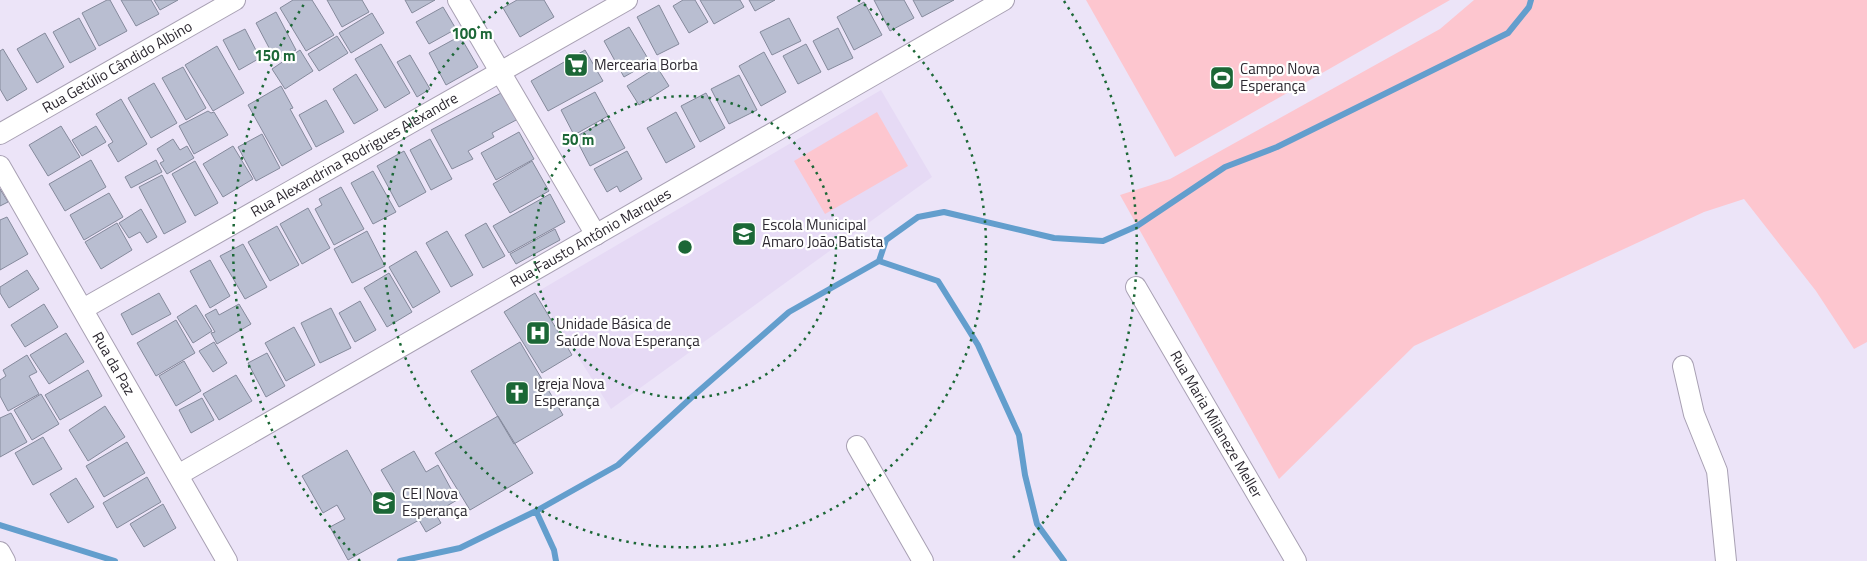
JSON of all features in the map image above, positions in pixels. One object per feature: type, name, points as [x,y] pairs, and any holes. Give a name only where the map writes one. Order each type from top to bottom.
[{"type":"street","name":"Rua Getúlio Cândido Albino","points":[[0,134],[235,0]]},
{"type":"street","points":[[458,0],[596,235]]},
{"type":"street","name":"Rua Alexandrina Rodrigues Alexandre","points":[[83,309],[627,0]]},
{"type":"street","name":"Rua Fausto Antônio Marques","points":[[178,475],[1004,0]]},
{"type":"street","name":"Rua da Paz","points":[[0,166],[227,561]]},
{"type":"street","name":"Rua Maria Milaneze Meller","points":[[1136,287],[1296,561]]},
{"type":"street","points":[[1683,366],[1694,414],[1717,471],[1726,561]]},
{"type":"street","points":[[857,446],[922,561]]},
{"type":"street","points":[[0,552],[5,561]]},
{"type":"shaded area","name":"Campo Nova Esperança","points":[[1086,0],[1450,0],[1175,157]]},
{"type":"shaded area","points":[[1474,0],[1867,0],[1867,342],[1854,349],[1816,291],[1744,199],[1704,212],[1414,346],[1279,479],[1120,195],[1170,179],[1440,29]]},
{"type":"shaded area","name":"Escola Municipal Amaro João Batista","points":[[881,90],[932,177],[611,409],[537,292]]},
{"type":"shaded area","points":[[877,112],[908,166],[825,214],[794,161]]},
{"type":"building","points":[[110,0],[127,31],[99,46],[82,13]]},
{"type":"building","points":[[121,0],[151,0],[159,14],[136,26]]},
{"type":"building","points":[[154,0],[178,0],[160,10]]},
{"type":"building","points":[[293,0],[312,0],[334,35],[306,51],[280,8]]},
{"type":"building","points":[[327,0],[362,0],[369,12],[342,27]]},
{"type":"building","points":[[405,0],[435,0],[412,13]]},
{"type":"building","points":[[517,0],[544,0],[554,17],[520,37],[503,8]]},
{"type":"building","points":[[683,0],[695,0],[708,22],[689,33],[673,6]]},
{"type":"building","points":[[700,0],[740,0],[744,7],[714,24]]},
{"type":"building","points":[[749,0],[775,0],[755,11]]},
{"type":"building","points":[[874,0],[904,0],[914,18],[890,31]]},
{"type":"building","points":[[913,0],[954,0],[922,17]]},
{"type":"building","points":[[864,2],[882,35],[854,50],[837,17]]},
{"type":"building","points":[[659,5],[679,44],[657,55],[637,17]]},
{"type":"building","points":[[443,7],[456,29],[429,44],[416,22]]},
{"type":"building","points":[[276,12],[296,50],[276,61],[256,23]]},
{"type":"building","points":[[372,13],[384,33],[351,53],[339,33]]},
{"type":"building","points":[[79,18],[96,49],[70,63],[53,32]]},
{"type":"building","points":[[789,18],[801,41],[772,55],[760,32]]},
{"type":"building","points":[[629,27],[650,62],[624,77],[604,41]]},
{"type":"building","points":[[838,28],[853,58],[828,70],[813,41]]},
{"type":"building","points":[[245,29],[260,58],[239,70],[223,40]]},
{"type":"building","points":[[45,33],[64,67],[37,83],[17,49]]},
{"type":"building","points":[[337,36],[348,53],[319,71],[308,54]]},
{"type":"building","points":[[460,36],[478,67],[446,85],[429,53]]},
{"type":"building","points":[[381,44],[410,93],[385,108],[355,59]]},
{"type":"building","points":[[806,44],[821,72],[798,84],[783,56]]},
{"type":"building","points":[[217,46],[244,93],[213,111],[185,65]]},
{"type":"building","points":[[3,49],[27,89],[7,101],[0,89],[0,51]]},
{"type":"building","points":[[300,50],[313,71],[285,89],[272,69]]},
{"type":"building","name":"Mercearia Borba","points":[[585,50],[603,81],[548,111],[531,81]]},
{"type":"building","points":[[764,52],[786,92],[761,106],[739,66]]},
{"type":"building","points":[[410,55],[430,89],[417,97],[397,62]]},
{"type":"building","points":[[183,67],[206,108],[186,120],[162,78]]},
{"type":"building","points":[[657,67],[669,86],[639,105],[627,86]]},
{"type":"building","points":[[356,74],[378,110],[354,124],[333,89]]},
{"type":"building","points":[[739,75],[757,110],[729,124],[711,89]]},
{"type":"building","points":[[154,83],[177,123],[151,138],[128,98]]},
{"type":"building","points":[[281,86],[293,108],[290,109],[312,149],[282,166],[248,105]]},
{"type":"building","points":[[503,92],[518,119],[492,133],[494,137],[468,151],[473,159],[452,169],[431,130]]},
{"type":"building","points":[[595,92],[608,116],[574,135],[561,110]]},
{"type":"building","points":[[706,93],[725,128],[700,142],[681,106]]},
{"type":"building","points":[[121,99],[147,144],[118,162],[108,145],[113,142],[96,114]]},
{"type":"building","points":[[326,100],[344,132],[316,147],[299,115]]},
{"type":"building","points":[[208,111],[214,112],[228,135],[194,154],[179,126]]},
{"type":"building","points":[[676,112],[695,147],[666,163],[647,128]]},
{"type":"building","points":[[609,119],[625,148],[590,166],[575,137]]},
{"type":"building","points":[[61,126],[80,157],[48,176],[29,145]]},
{"type":"building","points":[[96,126],[106,142],[82,156],[72,140]]},
{"type":"building","points":[[519,132],[534,159],[496,180],[481,153]]},
{"type":"building","points":[[262,134],[280,168],[256,181],[238,147]]},
{"type":"building","points":[[173,139],[180,150],[187,146],[194,158],[167,174],[160,163],[164,161],[157,149]]},
{"type":"building","points":[[430,139],[452,179],[431,190],[410,150]]},
{"type":"building","points":[[233,146],[253,179],[223,197],[203,164]]},
{"type":"building","points":[[404,151],[426,192],[399,207],[377,166]]},
{"type":"building","points":[[627,151],[642,179],[620,192],[617,186],[607,192],[594,169]]},
{"type":"building","points":[[91,160],[106,187],[65,211],[49,184]]},
{"type":"building","points":[[156,160],[162,172],[131,188],[125,177]]},
{"type":"building","points":[[195,161],[218,203],[195,216],[172,174]]},
{"type":"building","points":[[532,161],[549,191],[510,213],[493,184]]},
{"type":"building","points":[[373,171],[396,212],[373,224],[351,183]]},
{"type":"building","points":[[162,175],[186,222],[164,234],[139,187]]},
{"type":"building","points":[[341,187],[364,229],[334,245],[315,209],[322,205],[319,199]]},
{"type":"building","points":[[0,189],[8,202],[0,206]]},
{"type":"building","points":[[109,193],[123,217],[84,240],[70,215]]},
{"type":"building","points":[[550,194],[565,222],[509,253],[493,226]]},
{"type":"building","points":[[308,208],[330,248],[302,264],[280,224]]},
{"type":"building","points":[[141,209],[157,237],[147,243],[140,232],[129,238],[119,223]]},
{"type":"building","points":[[7,217],[28,254],[0,270],[0,220]]},
{"type":"building","points":[[117,223],[132,250],[101,269],[85,242]]},
{"type":"building","points":[[486,223],[505,256],[483,268],[465,235]]},
{"type":"building","points":[[277,226],[299,265],[270,281],[248,242]]},
{"type":"building","points":[[555,229],[560,240],[516,264],[510,254]]},
{"type":"building","points":[[367,231],[385,266],[352,283],[334,249]]},
{"type":"building","points":[[447,231],[473,275],[451,287],[426,243]]},
{"type":"building","points":[[243,244],[267,287],[245,299],[220,256]]},
{"type":"building","points":[[416,251],[440,292],[413,308],[389,267]]},
{"type":"building","points":[[210,260],[230,296],[210,308],[190,271]]},
{"type":"building","points":[[27,270],[39,289],[9,308],[0,293],[0,287]]},
{"type":"building","points":[[389,273],[412,312],[387,327],[364,288]]},
{"type":"building","points":[[159,293],[171,314],[132,335],[121,314]]},
{"type":"building","name":"Unidade Básica de Saúde Nova Esperança","points":[[535,293],[572,355],[542,373],[504,312]]},
{"type":"building","points":[[360,301],[376,330],[355,342],[339,313]]},
{"type":"building","points":[[44,304],[58,327],[25,347],[11,325]]},
{"type":"building","points":[[239,304],[251,324],[217,344],[211,333],[215,332],[205,315],[216,309],[219,315]]},
{"type":"building","points":[[196,305],[212,331],[193,343],[177,317]]},
{"type":"building","points":[[331,308],[351,348],[320,363],[301,323]]},
{"type":"building","points":[[176,320],[195,353],[156,376],[137,343]]},
{"type":"building","points":[[294,327],[315,365],[286,381],[265,343]]},
{"type":"building","points":[[66,333],[84,362],[49,384],[30,355]]},
{"type":"building","points":[[214,342],[227,363],[213,372],[199,351]]},
{"type":"building","name":"Igreja Nova Esperança","points":[[520,342],[563,415],[514,444],[471,371]]},
{"type":"building","points":[[267,353],[285,386],[266,397],[248,363]]},
{"type":"building","points":[[27,355],[37,372],[29,376],[39,394],[8,411],[0,396],[0,380],[6,376],[3,370]]},
{"type":"building","points":[[184,361],[201,391],[176,406],[159,376]]},
{"type":"building","points":[[88,370],[102,396],[60,420],[45,395]]},
{"type":"building","points":[[236,375],[252,401],[219,420],[203,394]]},
{"type":"building","points":[[41,394],[59,424],[32,440],[14,410]]},
{"type":"building","points":[[202,398],[214,420],[191,433],[179,410]]},
{"type":"building","points":[[105,406],[125,437],[88,461],[69,430]]},
{"type":"building","points":[[11,413],[27,442],[0,457],[0,418]]},
{"type":"building","points":[[498,416],[533,473],[470,510],[435,453]]},
{"type":"building","points":[[43,437],[62,469],[33,485],[15,453]]},
{"type":"building","points":[[127,442],[145,473],[104,497],[86,466]]},
{"type":"building","name":"CEI Nova Esperança","points":[[347,450],[376,502],[394,492],[381,470],[414,451],[426,472],[438,465],[457,500],[435,513],[441,523],[426,532],[419,520],[348,560],[330,527],[345,519],[337,505],[323,513],[302,476]]},
{"type":"building","points":[[147,477],[161,502],[117,528],[103,503]]},
{"type":"building","points":[[76,478],[94,507],[68,523],[50,494]]},
{"type":"building","points":[[163,504],[176,528],[144,547],[130,524]]},
{"type":"waterway","points":[[879,261],[886,240],[918,217],[944,212],[1054,238],[1103,241],[1137,226],[1225,167],[1277,147],[1508,33],[1529,7],[1531,0]]},
{"type":"waterway","points":[[400,561],[460,548],[536,511],[618,465],[789,312],[879,261],[938,281],[978,345],[1019,435],[1025,475],[1037,524],[1064,561]]},
{"type":"waterway","points":[[536,511],[554,550],[556,561]]},
{"type":"waterway","points":[[0,525],[115,561]]},
{"type":"place","name":"Mercearia Borba","points":[[576,65]]},
{"type":"place","name":"Campo Nova Esperança","points":[[1222,78]]},
{"type":"place","name":"Escola Municipal Amaro João Batista","points":[[744,234]]},
{"type":"place","name":"Unidade Básica de Saúde Nova Esperança","points":[[538,333]]},
{"type":"place","name":"Igreja Nova Esperança","points":[[517,393]]},
{"type":"place","name":"CEI Nova Esperança","points":[[384,503]]}]
